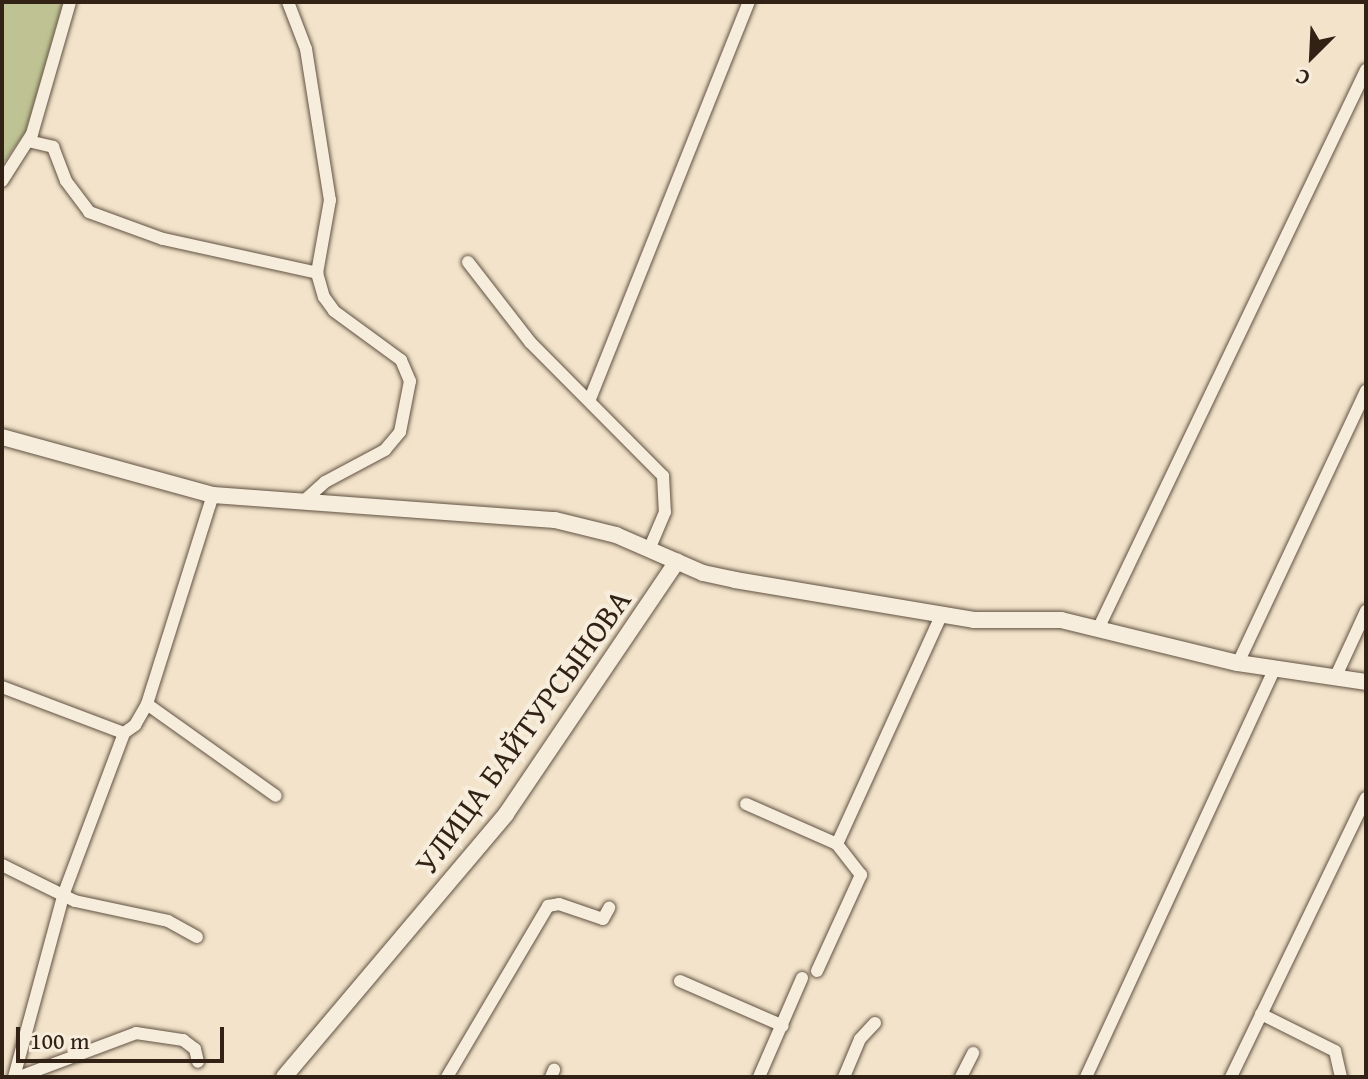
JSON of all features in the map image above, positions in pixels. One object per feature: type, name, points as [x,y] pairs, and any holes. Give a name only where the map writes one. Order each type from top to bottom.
[{"type":"street","points":[[2,181],[28,141],[70,2]]},
{"type":"street","points":[[288,2],[306,49],[330,200],[317,273],[334,311],[401,360],[410,381],[400,432],[385,450],[325,482],[306,499]]},
{"type":"street","points":[[590,399],[749,2]]},
{"type":"street","points":[[1099,627],[1366,70]]},
{"type":"street","points":[[28,141],[53,147],[66,181],[89,212],[163,239],[317,273]]},
{"type":"street","points":[[468,262],[530,342],[590,399],[663,476],[665,512],[650,548]]},
{"type":"street","points":[[1238,663],[1366,391]]},
{"type":"street","points":[[2,437],[213,495],[268,503],[306,499],[534,517],[603,531],[724,578],[941,616],[1099,627],[1238,663],[1366,682]]},
{"type":"street","points":[[17,1077],[64,893],[124,733],[135,725],[147,704],[213,495]]},
{"type":"street","name":"УЛИЦА БАЙТУРСЫНОВА","points":[[284,1077],[506,814],[677,561]]},
{"type":"street","points":[[1336,676],[1366,611]]},
{"type":"street","points":[[837,844],[941,616]]},
{"type":"street","points":[[1086,1077],[1275,668]]},
{"type":"street","points":[[2,687],[124,733]]},
{"type":"street","points":[[147,704],[276,796]]},
{"type":"street","points":[[1231,1077],[1366,798]]},
{"type":"street","points":[[746,804],[837,844],[861,875],[817,971]]},
{"type":"street","points":[[2,865],[90,905],[168,921],[197,937]]},
{"type":"street","points":[[447,1077],[548,906],[559,904],[603,919],[609,908]]},
{"type":"street","points":[[759,1077],[802,978]]},
{"type":"street","points":[[680,981],[783,1026]]},
{"type":"street","points":[[1261,1014],[1335,1051],[1341,1077]]},
{"type":"street","points":[[844,1077],[860,1039],[875,1023]]},
{"type":"street","points":[[17,1077],[136,1033],[183,1040],[195,1049],[198,1062]]},
{"type":"street","points":[[961,1077],[973,1053]]},
{"type":"green space","points":[[2,2],[63,2],[26,131],[2,165]]}]
